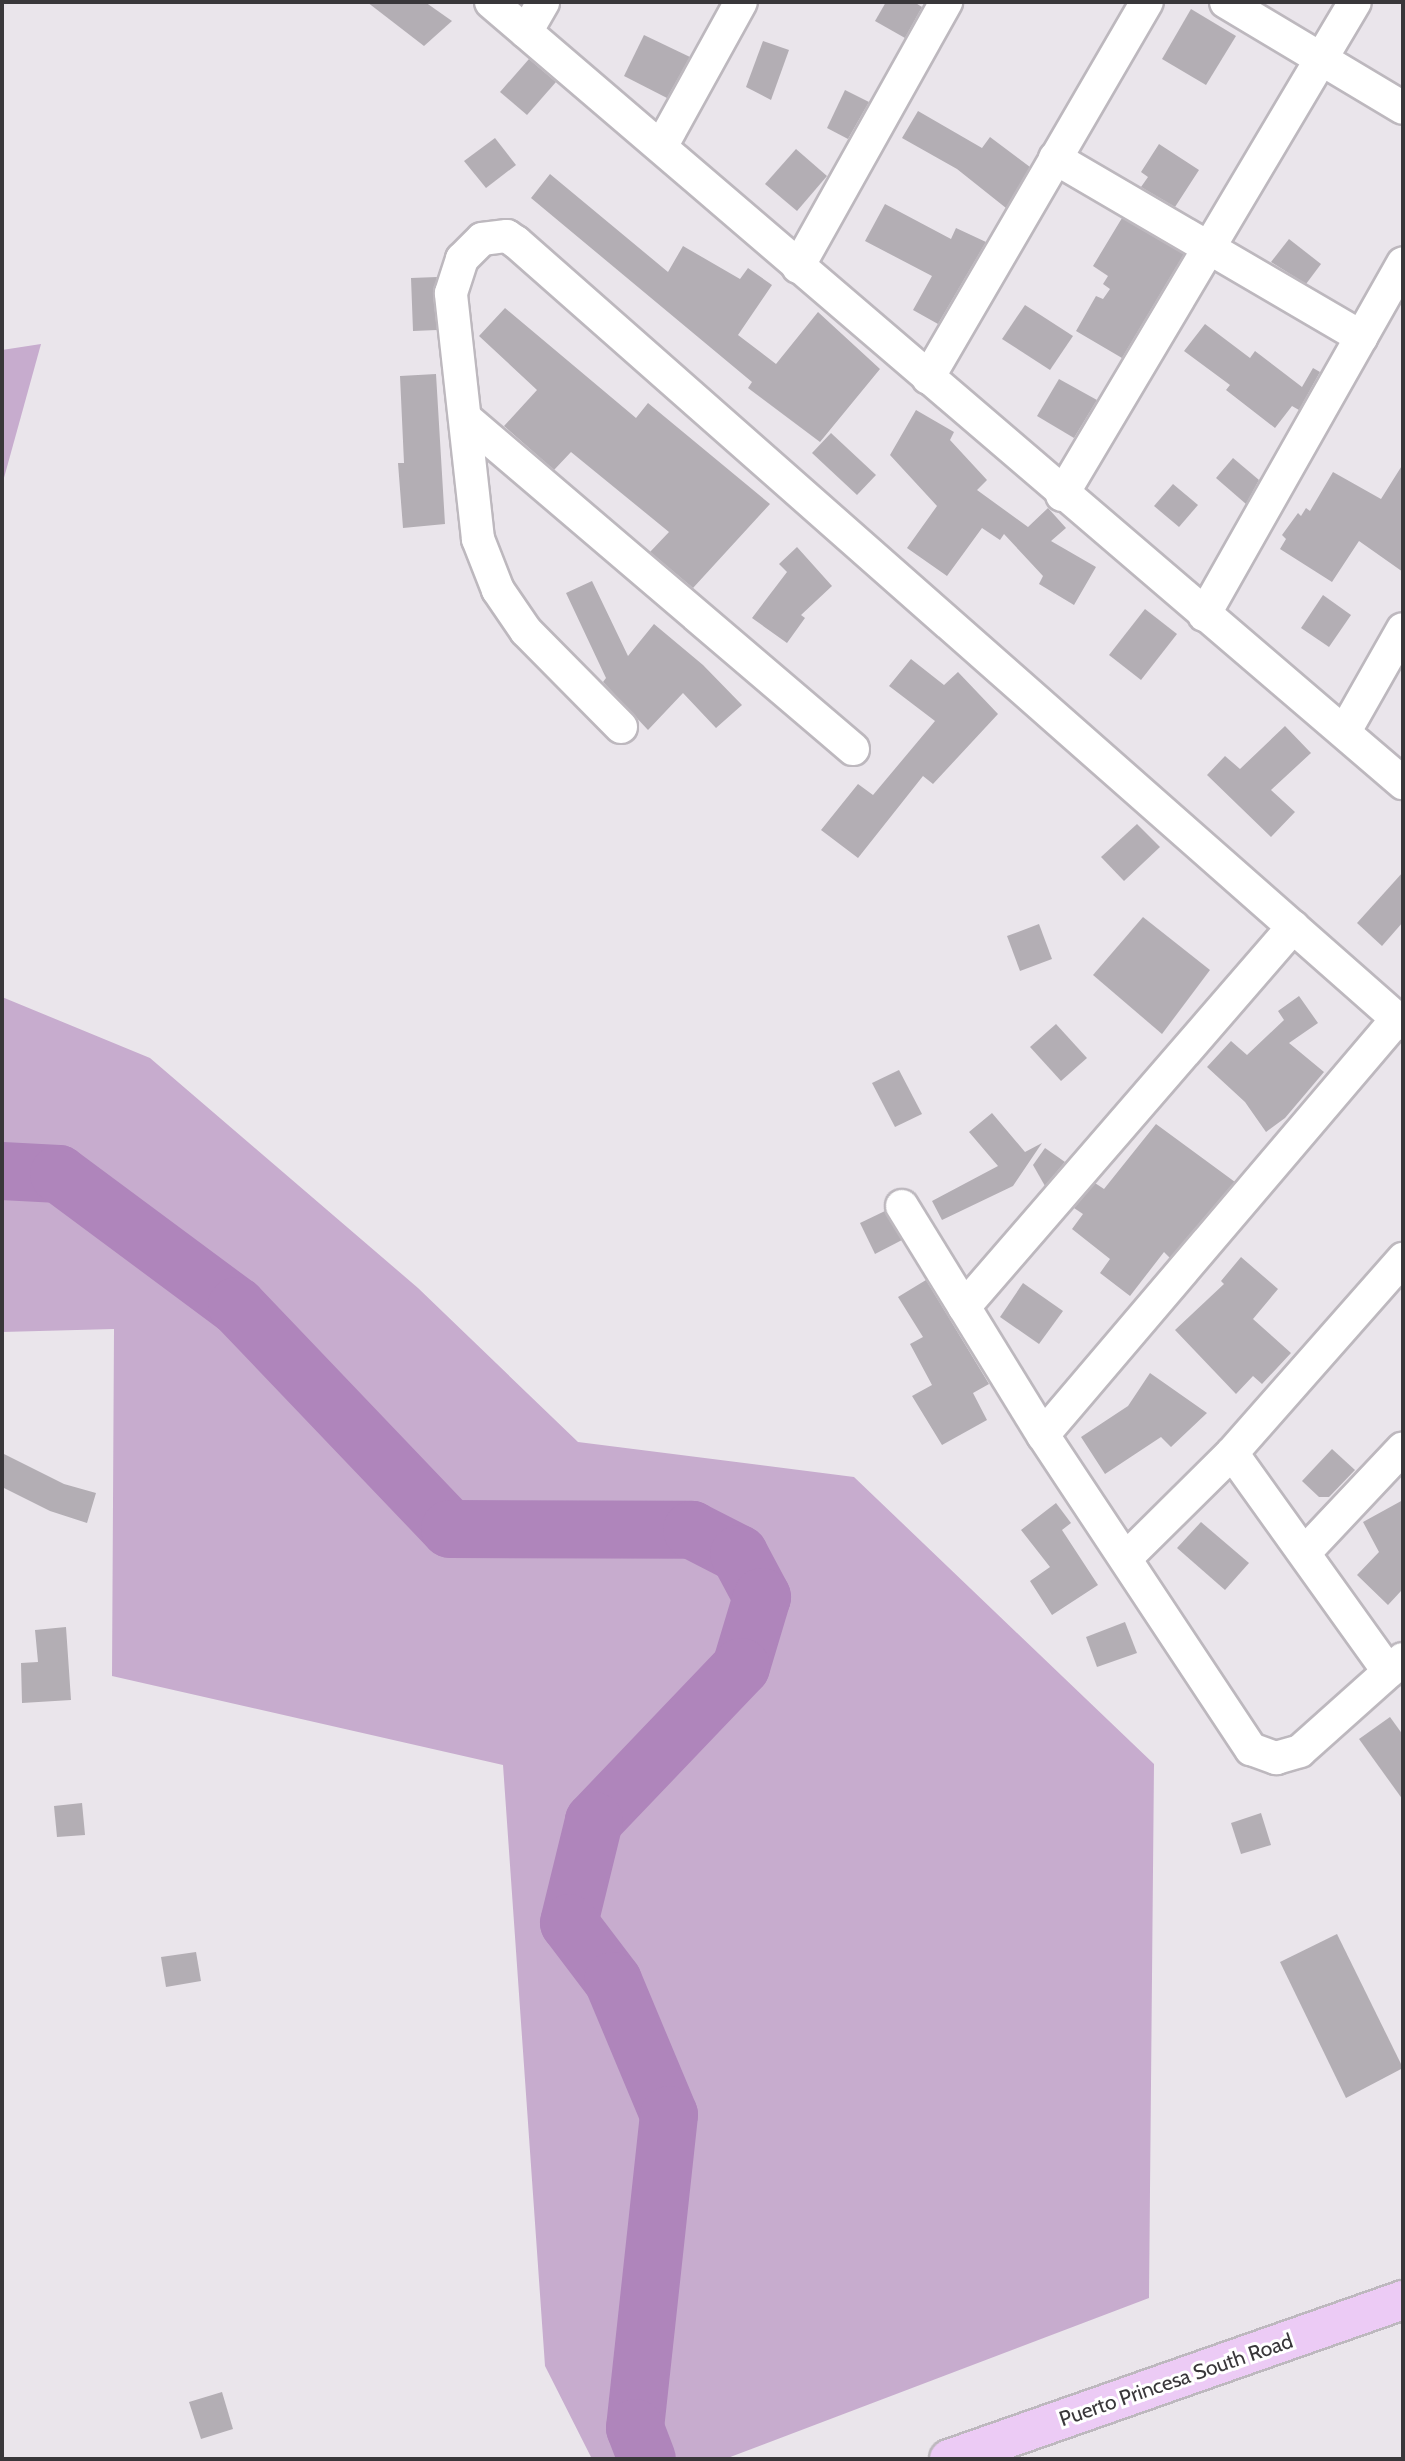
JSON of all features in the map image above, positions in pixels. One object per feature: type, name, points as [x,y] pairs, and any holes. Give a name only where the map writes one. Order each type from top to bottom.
[{"type":"main road","name":"Puerto Princesa South Road","points":[[949,2459],[1403,2300]]},
{"type":"street","points":[[491,2],[662,145],[798,267],[1062,495],[1345,731],[1403,783]]},
{"type":"street","points":[[526,32],[543,2]]},
{"type":"street","points":[[662,145],[741,2]]},
{"type":"street","points":[[798,267],[946,2]]},
{"type":"street","points":[[928,378],[1147,2]]},
{"type":"street","points":[[1226,2],[1403,108]]},
{"type":"street","points":[[1062,495],[1323,60],[1355,2]]},
{"type":"street","points":[[1055,158],[1211,246],[1361,337]]},
{"type":"street","points":[[621,727],[526,631],[498,590],[478,539],[452,324],[453,284],[470,247],[482,239],[507,236],[1400,1021],[1043,1435]]},
{"type":"street","points":[[1204,615],[1403,263]]},
{"type":"street","points":[[465,418],[853,749]]},
{"type":"street","points":[[1345,731],[1403,629]]},
{"type":"street","points":[[964,1307],[1293,927]]},
{"type":"street","points":[[902,1206],[1043,1435],[1251,1749],[1264,1756],[1288,1756],[1300,1751],[1396,1665],[1232,1453]]},
{"type":"street","points":[[1126,1558],[1232,1453],[1403,1259]]},
{"type":"street","points":[[1306,1551],[1403,1448]]},
{"type":"shaded area","points":[[41,344],[2,485],[2,350]]},
{"type":"shaded area","points":[[2,997],[150,1058],[418,1288],[578,1442],[854,1477],[1154,1764],[1149,2298],[725,2459],[592,2459],[545,2366],[503,1765],[112,1676],[114,1329],[2,1332]]},
{"type":"building","points":[[367,2],[425,2],[452,21],[424,46]]},
{"type":"building","points":[[886,2],[914,2],[922,7],[905,38],[875,21]]},
{"type":"building","points":[[1191,9],[1236,36],[1206,85],[1162,59]]},
{"type":"building","points":[[644,35],[690,57],[667,98],[624,76]]},
{"type":"building","points":[[763,41],[789,50],[771,100],[746,87]]},
{"type":"building","points":[[529,59],[556,82],[527,115],[500,92]]},
{"type":"building","points":[[845,90],[869,102],[848,139],[827,128]]},
{"type":"building","points":[[918,111],[982,148],[990,137],[1030,167],[1006,208],[957,169],[902,138]]},
{"type":"building","points":[[495,138],[516,165],[486,188],[464,161]]},
{"type":"building","points":[[1159,144],[1199,170],[1175,207],[1141,187],[1148,177],[1141,172]]},
{"type":"building","points":[[796,149],[827,176],[797,211],[765,184]]},
{"type":"building","points":[[550,174],[668,272],[683,246],[740,279],[748,268],[772,285],[738,335],[776,364],[818,312],[880,369],[820,442],[748,388],[752,382],[531,198]]},
{"type":"building","points":[[885,204],[951,239],[956,228],[986,242],[938,324],[913,310],[932,276],[865,241]]},
{"type":"building","points":[[1122,218],[1184,254],[1122,358],[1076,331],[1096,296],[1103,299],[1110,289],[1103,284],[1108,276],[1093,266]]},
{"type":"building","points":[[1289,239],[1321,264],[1306,284],[1271,262]]},
{"type":"building","points":[[437,277],[433,294],[437,330],[413,331],[411,278]]},
{"type":"building","points":[[1025,305],[1073,336],[1050,370],[1002,339]]},
{"type":"building","points":[[505,308],[636,418],[648,403],[770,504],[693,588],[650,552],[669,532],[571,452],[554,470],[504,426],[537,390],[479,336]]},
{"type":"building","points":[[1205,324],[1250,358],[1255,351],[1302,387],[1313,368],[1320,372],[1299,410],[1292,406],[1275,428],[1226,390],[1230,385],[1184,351]]},
{"type":"building","points":[[436,374],[445,524],[403,528],[398,463],[404,463],[400,376]]},
{"type":"building","points":[[1059,379],[1097,400],[1074,438],[1037,416]]},
{"type":"building","points":[[916,410],[954,432],[950,440],[987,480],[977,490],[1028,527],[1048,508],[1066,528],[1051,541],[1096,567],[1074,605],[1039,584],[1043,576],[1004,534],[1000,540],[982,528],[947,576],[907,548],[937,506],[890,455]]},
{"type":"building","points":[[831,433],[876,475],[857,495],[812,453]]},
{"type":"building","points":[[1233,458],[1259,480],[1246,504],[1216,478]]},
{"type":"building","points":[[1403,464],[1403,572],[1359,541],[1332,582],[1280,549],[1286,539],[1282,535],[1298,513],[1301,516],[1306,508],[1310,511],[1333,472],[1381,499]]},
{"type":"building","points":[[1173,484],[1198,505],[1179,527],[1154,506]]},
{"type":"building","points":[[797,547],[832,586],[801,615],[805,618],[787,643],[752,618],[787,572],[779,564]]},
{"type":"building","points":[[592,581],[628,656],[654,624],[703,665],[742,705],[716,728],[683,693],[648,730],[603,682],[606,678],[566,593]]},
{"type":"building","points":[[1323,595],[1351,615],[1329,647],[1301,628]]},
{"type":"building","points":[[1145,609],[1177,634],[1141,680],[1109,655]]},
{"type":"building","points":[[911,659],[944,685],[958,672],[998,714],[933,784],[923,776],[858,858],[821,830],[858,784],[873,795],[935,721],[889,686]]},
{"type":"building","points":[[1285,726],[1311,753],[1271,790],[1295,812],[1271,837],[1207,775],[1225,756],[1240,769]]},
{"type":"building","points":[[1137,824],[1160,847],[1124,881],[1101,857]]},
{"type":"building","points":[[1403,872],[1403,922],[1382,946],[1357,923]]},
{"type":"building","points":[[1143,917],[1210,970],[1162,1034],[1093,975]]},
{"type":"building","points":[[1039,924],[1052,959],[1020,971],[1007,936]]},
{"type":"building","points":[[1299,996],[1318,1023],[1289,1043],[1324,1072],[1285,1118],[1266,1132],[1245,1102],[1207,1067],[1231,1041],[1247,1055],[1284,1020],[1278,1011]]},
{"type":"building","points":[[1056,1024],[1087,1058],[1061,1081],[1030,1047]]},
{"type":"building","points":[[899,1070],[922,1114],[895,1127],[872,1083]]},
{"type":"building","points":[[992,1113],[1025,1152],[1042,1143],[1013,1186],[942,1220],[932,1201],[998,1166],[969,1132]]},
{"type":"building","points":[[1156,1124],[1235,1182],[1170,1258],[1164,1252],[1130,1296],[1100,1273],[1110,1259],[1072,1229],[1083,1214],[1074,1208],[1095,1183],[1104,1189]]},
{"type":"building","points":[[1045,1148],[1065,1162],[1045,1186],[1033,1165]]},
{"type":"building","points":[[885,1211],[902,1240],[875,1254],[860,1223]]},
{"type":"building","points":[[1241,1257],[1278,1289],[1253,1319],[1291,1353],[1262,1384],[1253,1376],[1236,1394],[1175,1330],[1224,1284],[1221,1281]]},
{"type":"building","points":[[926,1280],[989,1384],[973,1393],[987,1420],[942,1445],[912,1396],[932,1385],[910,1344],[923,1337],[898,1297]]},
{"type":"building","points":[[1023,1283],[1063,1311],[1039,1344],[1000,1317]]},
{"type":"building","points":[[1150,1373],[1207,1413],[1171,1447],[1161,1437],[1105,1474],[1081,1437],[1128,1406]]},
{"type":"building","points":[[1332,1449],[1355,1470],[1329,1497],[1319,1497],[1302,1481]]},
{"type":"building","points":[[2,1453],[64,1484],[96,1493],[87,1523],[50,1511],[2,1487]]},
{"type":"building","points":[[1403,1500],[1403,1595],[1401,1591],[1388,1605],[1357,1575],[1379,1552],[1363,1522]]},
{"type":"building","points":[[1056,1503],[1071,1523],[1062,1530],[1098,1585],[1052,1615],[1030,1581],[1050,1567],[1021,1530]]},
{"type":"building","points":[[1201,1522],[1249,1563],[1225,1590],[1177,1548]]},
{"type":"building","points":[[1125,1622],[1137,1653],[1097,1667],[1086,1637]]},
{"type":"building","points":[[66,1627],[71,1700],[22,1703],[21,1663],[38,1662],[35,1630]]},
{"type":"building","points":[[1390,1717],[1403,1735],[1403,1800],[1359,1739]]},
{"type":"building","points":[[82,1803],[85,1835],[57,1837],[54,1806]]},
{"type":"building","points":[[1261,1813],[1271,1845],[1241,1854],[1231,1823]]},
{"type":"building","points":[[1337,1934],[1403,2068],[1346,2098],[1280,1962]]},
{"type":"building","points":[[196,1952],[201,1981],[166,1987],[161,1957]]},
{"type":"building","points":[[222,2392],[233,2429],[201,2439],[189,2402]]},
{"type":"waterway","points":[[2,1171],[59,1174],[237,1306],[450,1529],[692,1530],[739,1554],[762,1597],[741,1667],[594,1821],[569,1923],[613,1981],[669,2115],[635,2428],[647,2459]]}]
